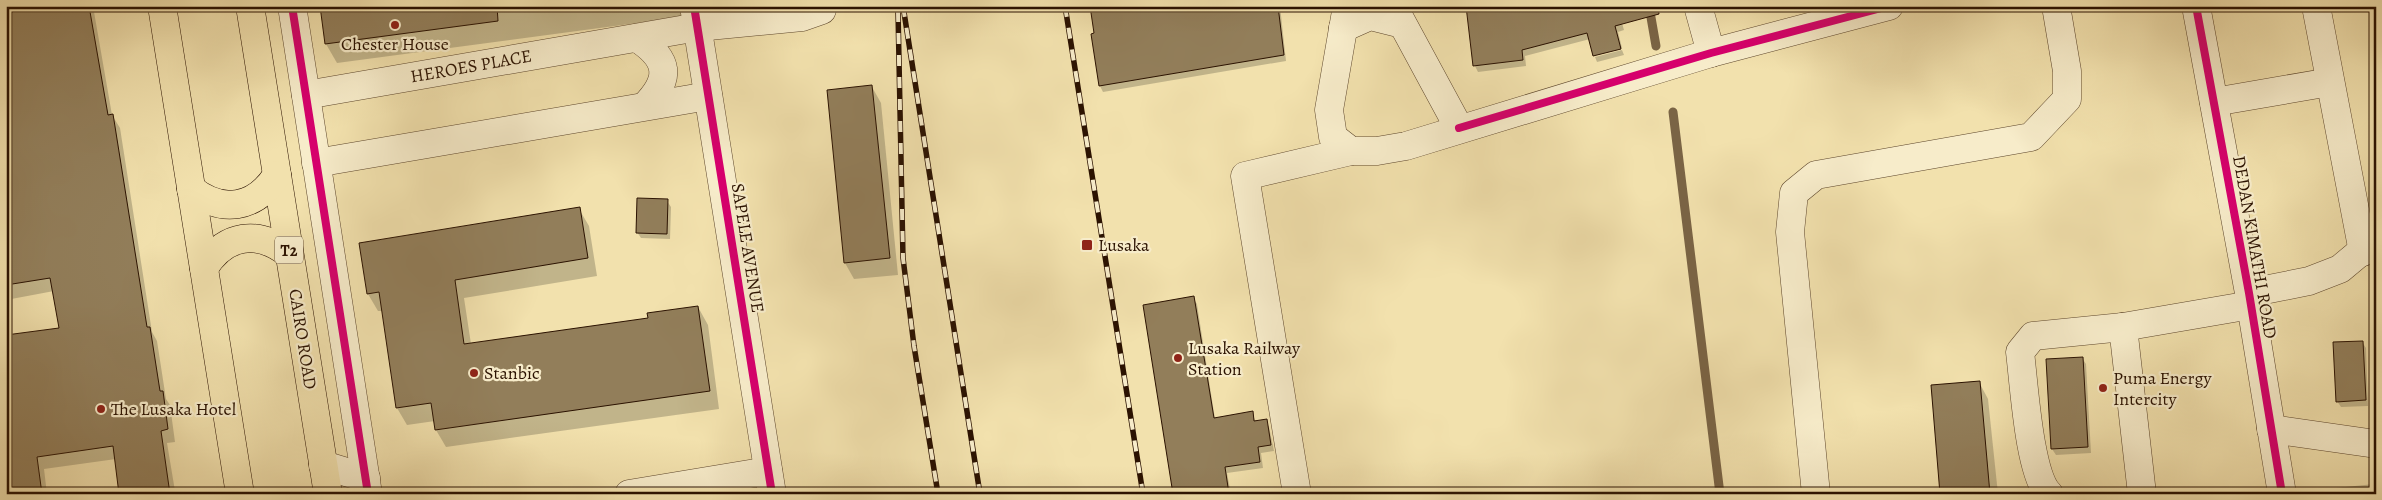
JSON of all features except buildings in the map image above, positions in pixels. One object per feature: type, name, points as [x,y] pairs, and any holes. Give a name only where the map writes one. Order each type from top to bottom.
[{"type":"main road","points":[[162,6],[240,494]]},
{"type":"main road","name":"CAIRO ROAD","points":[[250,6],[328,494]]},
{"type":"main road","points":[[191,189],[213,203],[240,204],[262,194],[277,175]]},
{"type":"main road","points":[[204,268],[211,256],[220,248],[232,241],[245,238],[269,241],[289,254]]},
{"type":"street","points":[[292,6],[367,486]]},
{"type":"street","name":"HEROES PLACE","points":[[306,95],[637,38],[696,17],[802,17],[822,10],[822,6]]},
{"type":"street","points":[[1698,6],[1711,53]]},
{"type":"street","points":[[1297,494],[1245,176],[1351,151],[1377,151],[1406,146],[1459,128],[1711,53],[1889,6]]},
{"type":"street","points":[[1816,494],[1790,232],[1794,193],[1816,175],[2031,137],[2067,100],[2067,71],[2056,6]]},
{"type":"street","name":"DEDAN KIMATHI ROAD","points":[[2196,6],[2250,299],[2282,494]]},
{"type":"street","points":[[2049,494],[2043,488],[2032,447],[2020,352],[2033,336],[2123,327],[2250,299],[2340,269],[2369,246],[2330,82],[2316,6]]},
{"type":"street","points":[[1351,151],[1333,137],[1329,110],[1345,17],[1398,15],[1459,128]]},
{"type":"street","name":"SAPELE AVENUE","points":[[696,17],[770,483]]},
{"type":"street","points":[[637,38],[655,50],[664,70],[660,91],[645,106]]},
{"type":"street","points":[[2214,102],[2330,82]]},
{"type":"street","points":[[316,163],[708,96]]},
{"type":"street","points":[[2123,327],[2142,494]]},
{"type":"street","points":[[2271,429],[2376,444]]},
{"type":"street","points":[[323,464],[367,486]]},
{"type":"street","points":[[629,494],[770,483]]},
{"type":"waterway","points":[[1649,6],[1656,46]]},
{"type":"waterway","points":[[1673,112],[1720,494]]},
{"type":"railway","points":[[903,6],[980,494]]},
{"type":"railway","points":[[1065,6],[1143,494]]},
{"type":"railway","points":[[898,11],[903,258],[914,346],[938,494]]},
{"type":"cycle path","points":[[292,6],[368,494]]},
{"type":"cycle path","points":[[694,6],[772,494]]},
{"type":"cycle path","points":[[1459,128],[1711,53],[1889,6]]},
{"type":"cycle path","points":[[2196,6],[2249,293],[2282,494]]},
{"type":"place","name":"Chester House","points":[[395,25]]},
{"type":"place","name":"Lusaka","points":[[1087,245]]},
{"type":"place","name":"Lusaka Railway Station","points":[[1178,358]]},
{"type":"place","name":"Stanbic","points":[[474,373]]},
{"type":"place","name":"Puma Energy Intercity","points":[[2103,388]]},
{"type":"place","name":"The Lusaka Hotel","points":[[101,409]]}]
